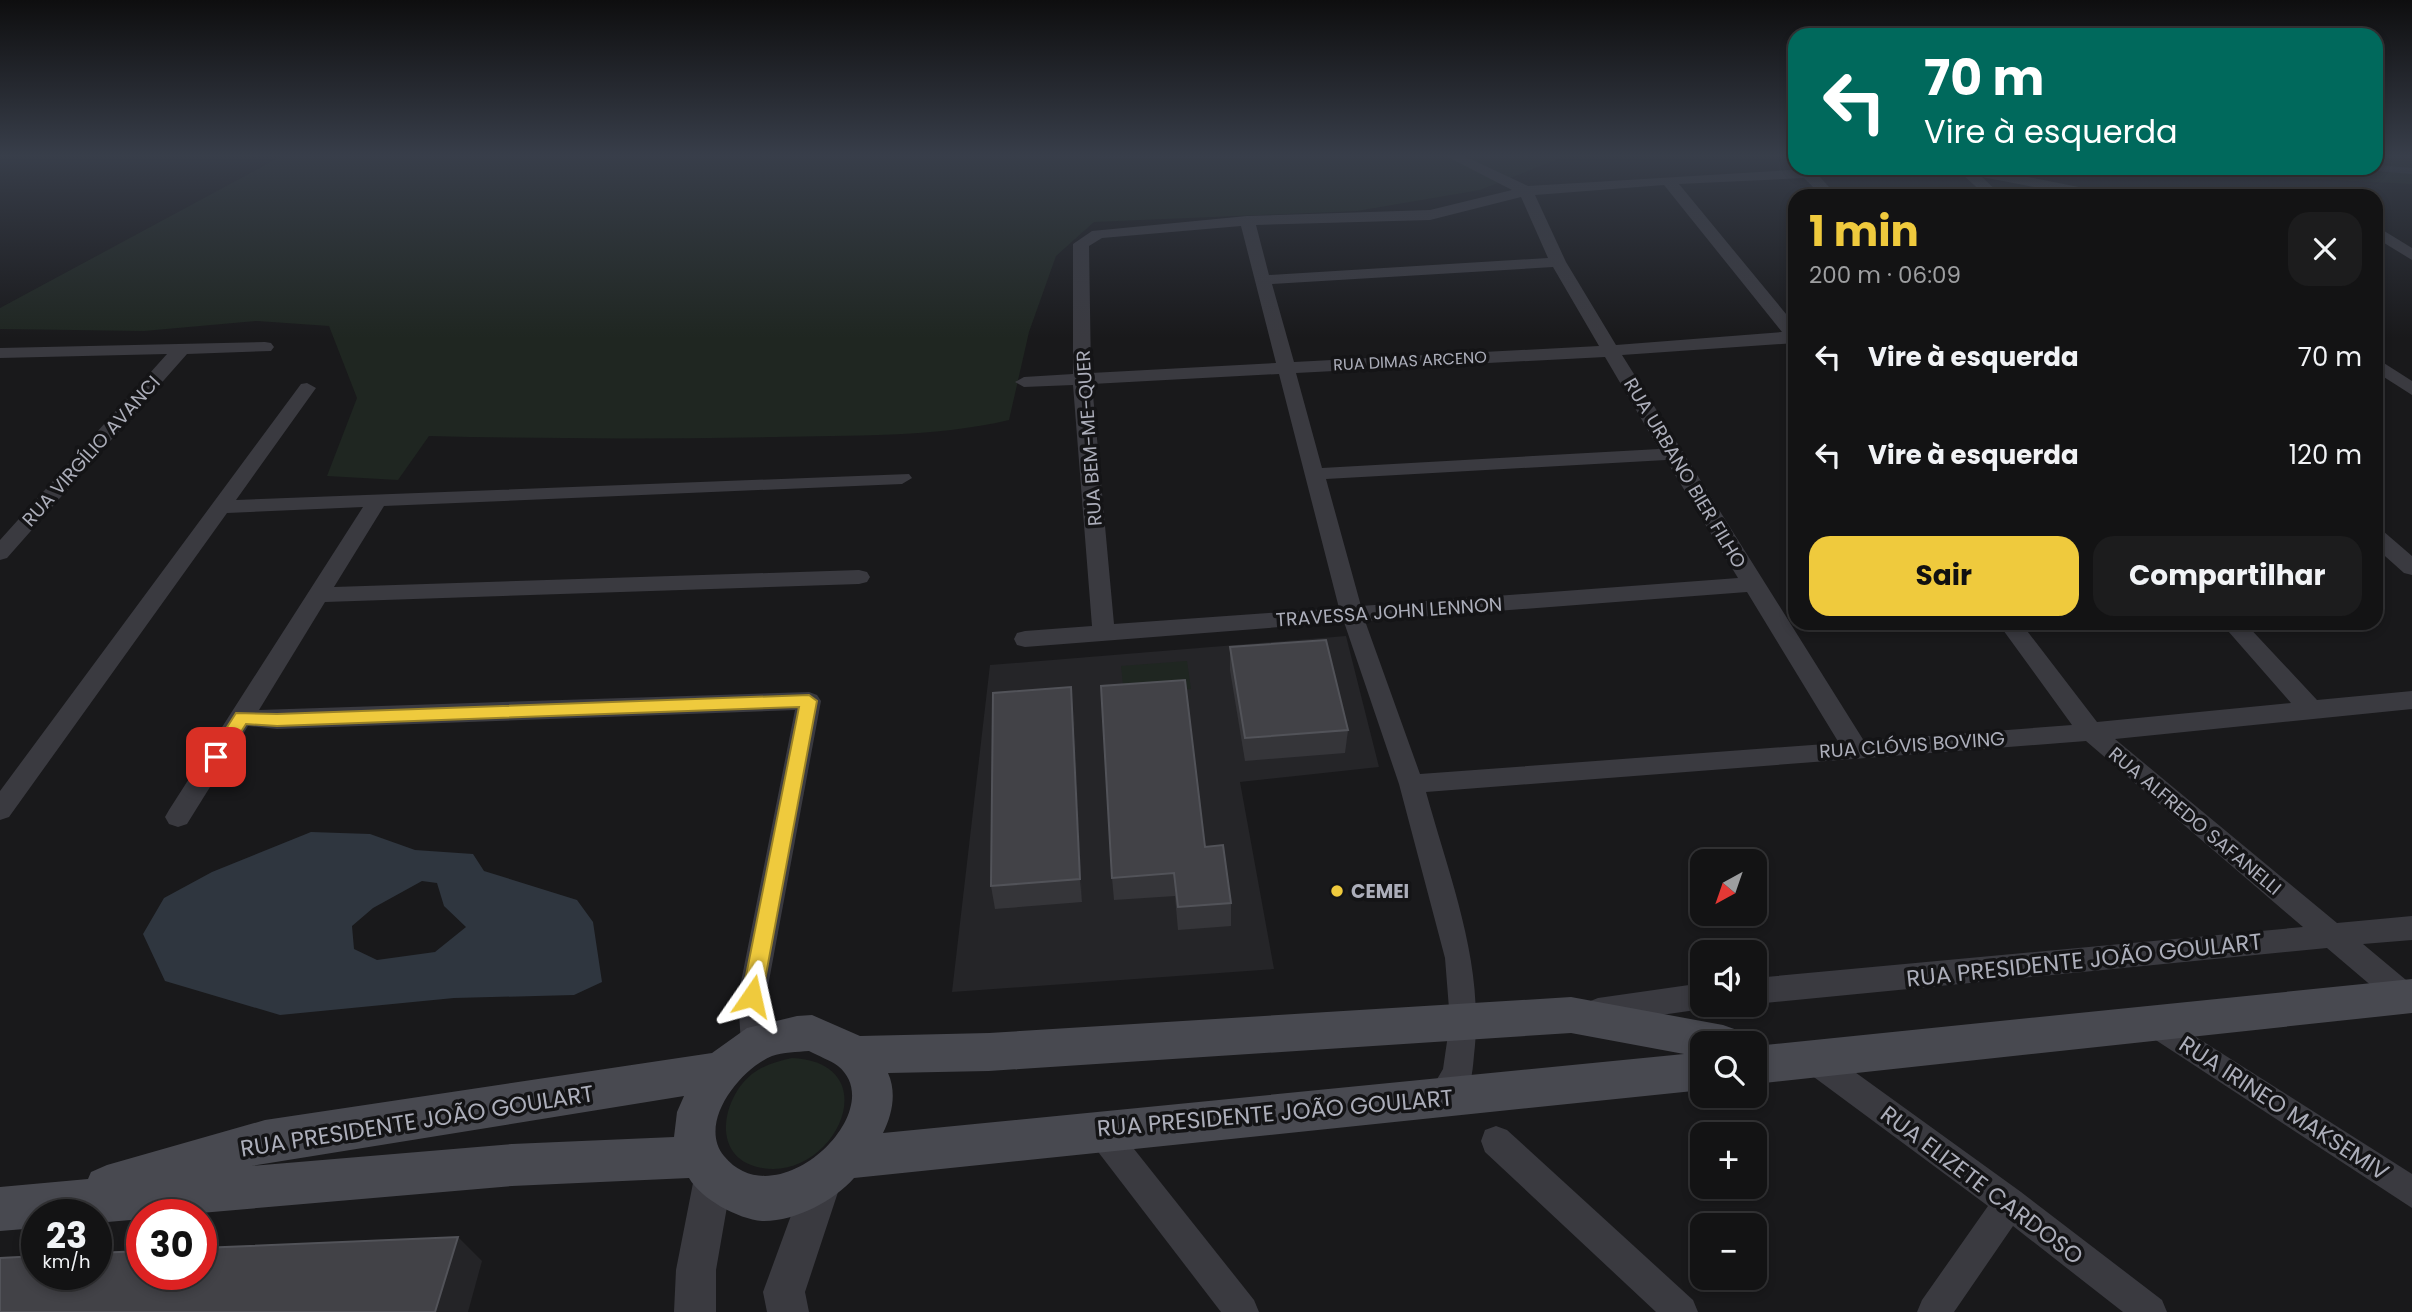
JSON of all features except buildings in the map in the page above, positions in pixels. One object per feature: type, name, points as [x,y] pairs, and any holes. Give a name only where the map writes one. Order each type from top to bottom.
[{"type":"main road","points":[[1767,1064],[2408,996]]},
{"type":"main road","points":[[836,1169],[866,1131],[873,1103],[870,1077],[857,1055],[989,1052],[1571,1015],[1690,1037]]},
{"type":"main road","name":"RUA PRESIDENTE JOÃO GOULART","points":[[857,1055],[837,1040],[812,1033],[784,1035],[757,1044],[720,1071],[706,1092],[697,1113],[695,1136],[706,1168],[735,1193],[764,1198],[794,1194],[836,1169],[1100,1130],[1421,1102],[1690,1072]]},
{"type":"main road","points":[[1767,1051],[1813,1059]]},
{"type":"main road","name":"RUA PRESIDENTE JOÃO GOULART","points":[[18,1208],[265,1141],[535,1102],[720,1071]]},
{"type":"main road","name":"RUA PRESIDENTE JOÃO GOULART","points":[[18,1208],[512,1165],[706,1168]]},
{"type":"street","points":[[1381,216],[1247,221],[1352,615],[1411,784],[1459,958],[1464,1021],[1455,1082],[1447,1091],[1421,1102]]},
{"type":"street","name":"RUA URBANO BIER FILHO","points":[[1537,216],[1558,262],[1672,454],[1856,749]]},
{"type":"street","points":[[1697,216],[1788,328]]},
{"type":"street","name":"RUA BEM-ME-QUER","points":[[1104,632],[1082,379],[1081,244],[1098,234],[1121,230],[1247,221]]},
{"type":"street","points":[[2383,236],[2412,255]]},
{"type":"street","points":[[1262,280],[1558,262]]},
{"type":"street","name":"RUA DIMAS ARCENO","points":[[1024,382],[1611,351],[1788,338]]},
{"type":"street","points":[[2,355],[265,347]]},
{"type":"street","name":"RUA VIRGÍLIO AVANCI","points":[[0,553],[182,349]]},
{"type":"street","points":[[2383,368],[2412,390]]},
{"type":"street","points":[[0,810],[307,388]]},
{"type":"street","points":[[1314,474],[1672,454]]},
{"type":"street","points":[[222,507],[902,478]]},
{"type":"street","points":[[178,817],[378,500]]},
{"type":"street","points":[[2383,542],[2412,568]]},
{"type":"street","points":[[321,594],[859,577]]},
{"type":"street","name":"TRAVESSA JOHN LENNON","points":[[1025,639],[1752,584]]},
{"type":"street","name":"RUA ALFREDO SAFANELLI","points":[[2014,630],[2091,732],[2329,936],[2408,996]]},
{"type":"street","points":[[2238,630],[2309,707]]},
{"type":"street","name":"RUA CLÓVIS BOVING","points":[[1411,784],[2091,732],[2209,722],[2309,707],[2412,700]]},
{"type":"street","points":[[242,717],[291,720],[809,701],[752,996],[757,1044]]},
{"type":"street","name":"RUA PRESIDENTE JOÃO GOULART","points":[[1767,990],[2412,928]]},
{"type":"street","points":[[1571,1015],[1690,998]]},
{"type":"street","name":"RUA IRINEO MAKSEMIV","points":[[2155,1024],[2412,1192]]},
{"type":"street","name":"RUA ELIZETE CARDOSO","points":[[1813,1059],[2010,1203],[2150,1312]]},
{"type":"street","points":[[1100,1130],[1242,1312]]},
{"type":"street","points":[[1496,1141],[1681,1312]]},
{"type":"street","points":[[695,1312],[696,1270],[706,1168]]},
{"type":"street","points":[[788,1312],[784,1292],[836,1169]]},
{"type":"street","points":[[1934,1312],[2010,1203]]},
{"type":"shaded area","points":[[170,216],[1232,216],[1094,222],[1056,256],[1029,332],[1009,420],[951,430],[892,435],[732,438],[429,436],[398,480],[327,476],[357,398],[329,326],[257,321],[144,331],[0,329],[0,308]]},
{"type":"shaded area","points":[[1346,636],[1379,767],[1240,782],[1274,969],[952,992],[990,665]]},
{"type":"shaded area","points":[[1187,661],[1191,689],[1124,694],[1121,666]]},
{"type":"shaded area","points":[[311,832],[370,834],[415,850],[473,854],[484,871],[577,900],[593,922],[602,982],[574,995],[454,998],[280,1015],[165,981],[143,934],[164,898],[212,872]],"holes":[[[422,881],[437,883],[444,906],[466,927],[435,952],[377,960],[354,949],[352,926],[373,908]]]},
{"type":"shaded area","points":[[792,1058],[822,1065],[839,1080],[844,1100],[840,1122],[828,1142],[808,1159],[784,1168],[757,1167],[742,1161],[732,1151],[727,1138],[728,1110],[734,1097],[752,1074],[771,1064]]},
{"type":"place","name":"CEMEI","points":[[1337,891]]},
{"type":"route","points":[[216,757],[242,717],[277,720],[809,701],[752,996]]}]
